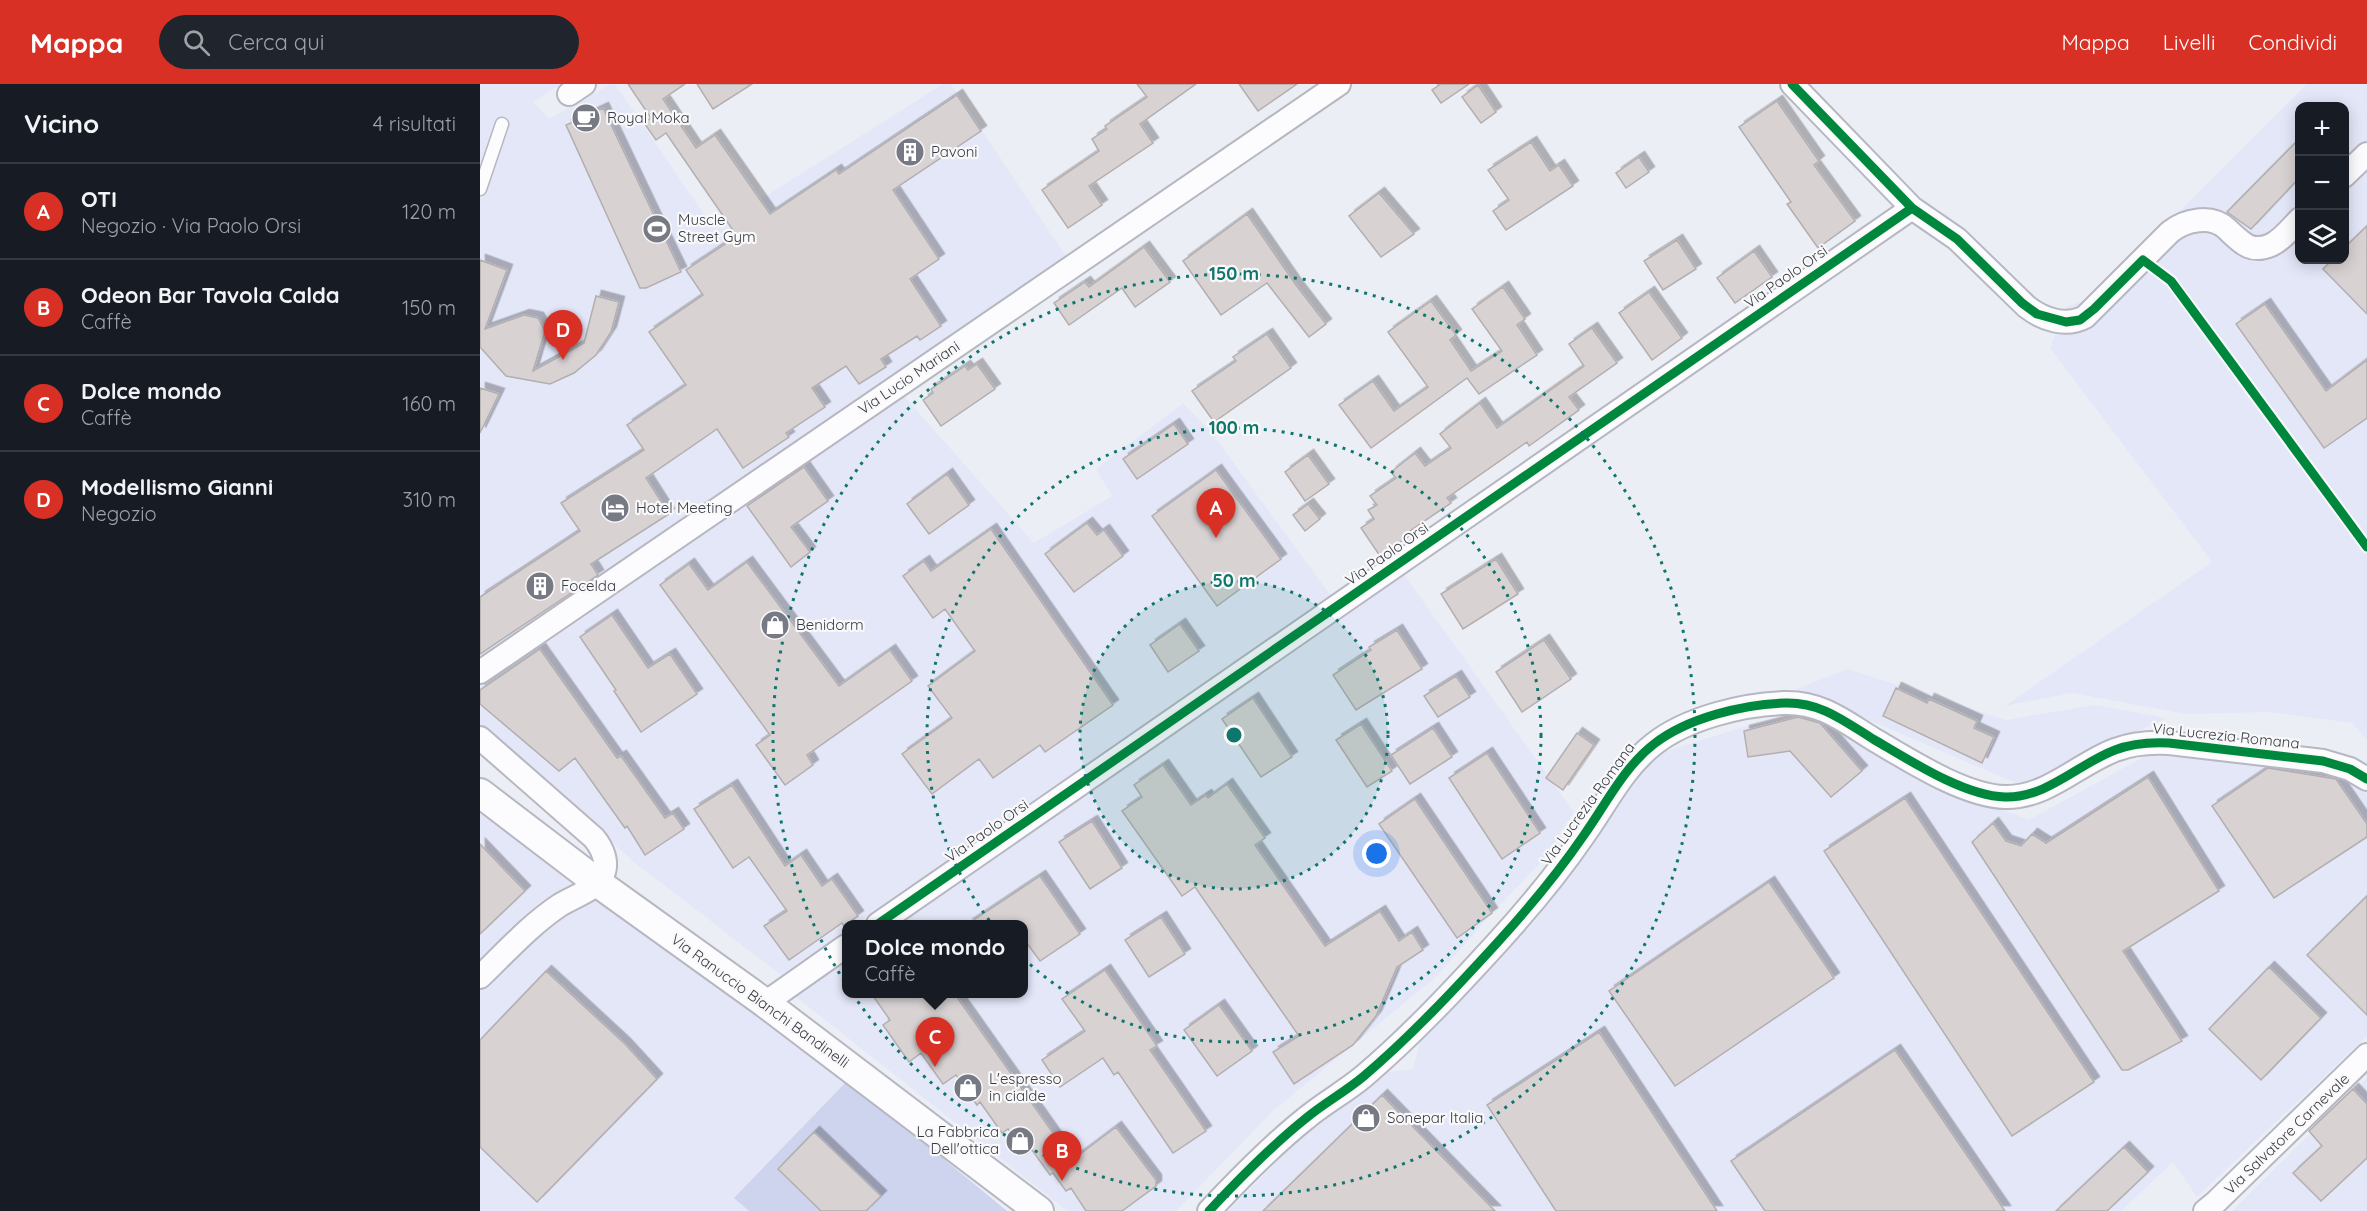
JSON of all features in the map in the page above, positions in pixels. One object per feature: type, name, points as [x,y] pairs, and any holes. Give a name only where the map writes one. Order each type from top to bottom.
[{"type":"street","name":"Via Lucio Mariani","points":[[480,672],[1339,84]]},
{"type":"street","points":[[1792,84],[1912,208],[1952,235],[2022,303],[2037,314],[2056,321],[2074,322],[2094,309],[2170,232],[2182,224],[2197,220],[2213,221],[2227,229],[2244,246],[2259,248],[2275,243],[2295,224]]},
{"type":"street","points":[[2349,171],[2367,154]]},
{"type":"street","name":"Via Paolo Orsi","points":[[884,920],[1912,208]]},
{"type":"street","name":"Via Lucrezia Romana","points":[[1209,1211],[1278,1141],[1312,1113],[1364,1077],[1445,999],[1547,885],[1632,764],[1658,740],[1675,730],[1736,709],[1764,704],[1794,703],[1817,707],[1835,714],[1872,738],[1942,776],[1975,790],[2001,797],[2032,794],[2108,753],[2148,742],[2323,761],[2350,769],[2367,779]]},
{"type":"street","points":[[480,738],[598,844],[606,866],[598,883],[550,912],[523,934],[480,977]]},
{"type":"street","name":"Via Ranuccio Bianchi Bandinelli","points":[[480,793],[598,883],[765,1003],[1039,1211]]},
{"type":"street","points":[[765,1003],[842,949]]},
{"type":"street","name":"Via Salvatore Carnevale","points":[[2205,1211],[2367,1055]]},
{"type":"lane","points":[[480,189],[502,124]]},
{"type":"shaded area","points":[[480,84],[561,84],[533,102],[549,119],[611,84],[615,84],[714,229],[943,84],[951,84],[1066,256],[828,423],[480,660]]},
{"type":"shaded area","points":[[2307,84],[2367,84],[2367,740],[2352,723],[2269,712],[2186,714],[2072,693],[2005,706],[2212,562],[2050,348],[2067,306],[2091,300]]},
{"type":"shaded area","points":[[903,395],[1034,543],[1112,496],[1096,469],[1183,403],[1211,432],[1331,596],[860,920],[842,920],[842,933],[781,975],[634,862],[480,725],[480,682]]},
{"type":"shaded area","points":[[1403,573],[1574,812],[1543,860],[1492,913],[1437,976],[1274,1110],[1176,1211],[1067,1211],[791,993],[842,957],[842,998],[1028,998],[1028,920],[896,920]]},
{"type":"shaded area","points":[[1848,669],[2006,720],[2095,705],[2166,718],[2023,786],[1796,689]]},
{"type":"shaded area","points":[[1815,713],[1892,765],[2029,820],[2147,755],[2342,771],[2367,788],[2367,1036],[2197,1197],[2173,1162],[2121,1211],[1228,1211],[1312,1126],[1381,1073],[1413,1069],[1421,1037],[1536,920],[1648,757],[1743,727]]},
{"type":"shaded area","points":[[480,808],[848,1080],[735,1198],[749,1211],[480,1211]]},
{"type":"shaded area","points":[[2367,1078],[2367,1211],[2232,1211]]},
{"type":"shaded area","points":[[848,1080],[1007,1211],[749,1211],[734,1198]]},
{"type":"building","points":[[628,84],[685,84],[663,99],[696,148],[715,135],[770,214],[836,170],[839,174],[957,95],[981,131],[893,190],[939,259],[910,279],[941,326],[920,340],[917,336],[881,359],[886,367],[859,384],[846,366],[812,388],[825,407],[786,433],[789,437],[743,468],[717,429],[646,478],[669,514],[591,564],[598,575],[480,654],[480,597],[580,531],[561,503],[644,450],[627,425],[686,385],[649,332],[703,295],[686,270],[737,236],[666,133],[656,140],[644,123],[651,118]]},
{"type":"building","points":[[697,84],[752,84],[713,109]]},
{"type":"building","points":[[1137,84],[1196,84],[1140,124],[1153,143],[1089,186],[1102,205],[1068,228],[1042,190],[1099,151],[1092,139],[1107,129],[1105,126],[1147,97]]},
{"type":"building","points":[[1239,84],[1297,84],[1258,111]]},
{"type":"building","points":[[1441,84],[1469,84],[1441,103],[1432,90]]},
{"type":"building","points":[[1478,85],[1496,112],[1481,123],[1462,97]]},
{"type":"building","points":[[1777,101],[1819,161],[1814,165],[1855,221],[1818,248],[1787,204],[1791,202],[1739,127]]},
{"type":"building","points":[[603,108],[681,272],[646,288],[640,288],[566,125]]},
{"type":"building","points":[[1531,142],[1550,171],[1559,165],[1573,186],[1506,230],[1493,211],[1509,200],[1488,170]]},
{"type":"building","points":[[2295,143],[2295,182],[2251,229],[2227,212]]},
{"type":"building","points":[[1639,157],[1649,172],[1626,188],[1616,173]]},
{"type":"building","points":[[1379,193],[1414,234],[1381,257],[1349,216]]},
{"type":"building","points":[[1247,214],[1326,324],[1309,337],[1267,283],[1221,315],[1183,261]]},
{"type":"building","points":[[2367,226],[2367,314],[2323,269],[2328,264],[2349,264],[2349,243]]},
{"type":"building","points":[[1677,240],[1696,269],[1663,290],[1644,261]]},
{"type":"building","points":[[1144,247],[1170,282],[1135,307],[1122,288],[1069,325],[1054,303],[1085,282],[1089,287]]},
{"type":"building","points":[[1754,251],[1772,277],[1735,303],[1717,278]]},
{"type":"building","points":[[480,260],[507,270],[485,329],[524,315],[538,318],[545,331],[533,371],[584,343],[596,296],[619,302],[611,332],[596,355],[574,373],[550,384],[506,376],[480,347]]},
{"type":"building","points":[[1503,287],[1525,319],[1517,325],[1537,355],[1479,394],[1467,378],[1371,448],[1339,405],[1373,381],[1394,411],[1428,387],[1388,332],[1431,301],[1456,335],[1450,340],[1471,371],[1502,351],[1472,309]]},
{"type":"building","points":[[1649,292],[1682,338],[1652,360],[1619,313]]},
{"type":"building","points":[[2265,304],[2326,391],[2367,360],[2367,418],[2324,448],[2236,324]]},
{"type":"building","points":[[1592,328],[1617,363],[1569,397],[1579,410],[1529,446],[1527,442],[1447,498],[1451,503],[1407,533],[1409,536],[1380,556],[1361,528],[1374,519],[1368,510],[1377,505],[1370,496],[1396,478],[1391,472],[1415,453],[1425,466],[1451,448],[1440,434],[1480,403],[1497,428],[1584,366],[1569,344]]},
{"type":"building","points":[[1267,334],[1291,368],[1214,422],[1192,391],[1236,361],[1233,357]]},
{"type":"building","points":[[977,364],[995,389],[941,426],[923,400],[933,393],[931,389],[965,366],[968,370]]},
{"type":"building","points":[[480,388],[499,394],[480,433]]},
{"type":"building","points":[[1174,424],[1188,444],[1137,479],[1123,459]]},
{"type":"building","points":[[1308,455],[1329,484],[1305,501],[1285,472]]},
{"type":"building","points":[[804,467],[828,501],[791,527],[810,552],[791,567],[747,506]]},
{"type":"building","points":[[1216,470],[1281,559],[1217,606],[1152,516]]},
{"type":"building","points":[[947,474],[969,505],[929,534],[907,504]]},
{"type":"building","points":[[1308,504],[1320,519],[1305,531],[1293,515]]},
{"type":"building","points":[[1087,523],[1097,535],[1104,530],[1123,556],[1074,592],[1045,554]]},
{"type":"building","points":[[991,529],[1113,705],[1045,752],[1040,745],[993,778],[979,759],[932,794],[902,754],[952,718],[928,686],[975,651],[945,609],[933,618],[903,576],[924,561],[931,571]]},
{"type":"building","points":[[1496,559],[1518,594],[1463,629],[1441,594]]},
{"type":"building","points":[[747,562],[839,686],[890,650],[912,681],[807,755],[813,765],[785,785],[756,745],[770,735],[660,585],[689,564],[708,590]]},
{"type":"building","points":[[612,615],[648,668],[670,654],[697,694],[641,732],[580,637]]},
{"type":"building","points":[[1180,624],[1199,651],[1168,672],[1150,645]]},
{"type":"building","points":[[1397,630],[1422,669],[1356,710],[1333,675],[1371,650],[1369,647]]},
{"type":"building","points":[[1544,640],[1571,679],[1522,712],[1496,672]]},
{"type":"building","points":[[540,649],[617,758],[621,756],[665,818],[673,813],[684,829],[645,855],[627,826],[625,828],[575,758],[559,771],[480,704],[480,690]]},
{"type":"building","points":[[1456,676],[1470,697],[1438,717],[1424,696]]},
{"type":"building","points":[[1896,688],[1927,703],[1929,699],[1977,721],[1974,728],[1994,737],[1982,763],[1883,716]]},
{"type":"building","points":[[1253,698],[1292,757],[1261,777],[1222,719]]},
{"type":"building","points":[[1798,717],[1820,723],[1862,771],[1831,797],[1790,751],[1748,757],[1744,731]]},
{"type":"building","points":[[1361,724],[1392,771],[1367,787],[1336,740]]},
{"type":"building","points":[[1433,728],[1452,757],[1410,784],[1391,755]]},
{"type":"building","points":[[1577,733],[1594,745],[1563,790],[1546,778]]},
{"type":"building","points":[[1487,753],[1540,833],[1502,859],[1449,778]]},
{"type":"building","points":[[1163,765],[1191,805],[1206,795],[1208,798],[1227,784],[1265,838],[1255,845],[1325,946],[1380,911],[1399,941],[1412,932],[1423,950],[1397,967],[1376,1016],[1353,1045],[1294,1084],[1273,1052],[1299,1036],[1195,887],[1182,896],[1122,811],[1142,797],[1134,785]]},
{"type":"building","points":[[2268,768],[2336,779],[2367,824],[2367,837],[2274,898],[2212,806]]},
{"type":"building","points":[[2148,777],[2219,891],[2123,951],[2182,1041],[2128,1070],[2122,1070],[1972,842],[1993,823],[2006,841],[2021,846],[2032,834],[2046,843]]},
{"type":"building","points":[[732,785],[785,866],[801,855],[822,886],[832,879],[858,916],[852,920],[842,920],[842,923],[789,960],[764,926],[787,911],[749,857],[733,868],[694,809]]},
{"type":"building","points":[[1905,798],[2094,1082],[2012,1136],[1824,851]]},
{"type":"building","points":[[1415,799],[1492,913],[1457,938],[1379,824]]},
{"type":"building","points":[[1092,821],[1122,868],[1090,889],[1059,842]]},
{"type":"building","points":[[480,844],[525,891],[480,934]]},
{"type":"building","points":[[1040,876],[1080,934],[1040,961],[1028,945],[1028,920],[974,920]]},
{"type":"building","points":[[1769,882],[1834,978],[1675,1086],[1609,991]]},
{"type":"building","points":[[2367,896],[2367,1015],[2307,955]]},
{"type":"building","points":[[1161,917],[1185,954],[1149,977],[1125,940]]},
{"type":"building","points":[[2269,967],[2321,1018],[2261,1080],[2209,1029]]},
{"type":"building","points":[[1105,970],[1157,1046],[1150,1050],[1206,1131],[1173,1153],[1118,1072],[1114,1075],[1103,1058],[1060,1087],[1042,1060],[1085,1031],[1062,999]]},
{"type":"building","points":[[546,971],[625,1044],[657,1079],[537,1202],[480,1147],[480,1040]]},
{"type":"building","points":[[875,998],[958,998],[1072,1160],[1116,1127],[1156,1180],[1156,1186],[1122,1211],[1086,1211],[1071,1188],[1066,1191],[1053,1173],[1050,1175],[1032,1150],[1026,1154],[1008,1129],[1002,1133],[980,1102],[977,1105],[956,1075],[943,1084],[921,1053],[909,1062],[883,1025],[890,1020]]},
{"type":"building","points":[[1219,1005],[1252,1051],[1217,1076],[1184,1030]]},
{"type":"building","points":[[1599,1032],[1717,1211],[1556,1211],[1487,1105]]},
{"type":"building","points":[[1895,1050],[2005,1211],[1765,1211],[1731,1161]]},
{"type":"building","points":[[2353,1089],[2367,1104],[2367,1158],[2321,1201],[2293,1173],[2322,1146],[2309,1131]]},
{"type":"building","points":[[1382,1095],[1495,1211],[1263,1211]]},
{"type":"building","points":[[814,1132],[881,1196],[866,1211],[821,1211],[778,1169]]},
{"type":"building","points":[[2124,1147],[2148,1172],[2107,1211],[2056,1211]]},
{"type":"cycle path","points":[[1792,84],[1912,208],[1957,239],[2022,303],[2037,314],[2066,322],[2080,320],[2143,260],[2171,281],[2367,547]]},
{"type":"cycle path","points":[[884,920],[1912,208]]},
{"type":"cycle path","points":[[1209,1211],[1279,1141],[1312,1113],[1364,1076],[1432,1012],[1497,943],[1542,890],[1574,849],[1616,786],[1643,753],[1667,735],[1699,720],[1752,706],[1785,703],[1810,706],[1842,719],[1937,776],[1972,790],[2005,797],[2035,792],[2101,756],[2128,746],[2149,743],[2169,743],[2323,761],[2350,769],[2367,779]]},
{"type":"place","name":"Royal Moka","points":[[586,118]]},
{"type":"place","name":"Pavoni","points":[[910,152]]},
{"type":"place","name":"Muscle Street Gym","points":[[657,229]]},
{"type":"place","name":"Modellismo Gianni","points":[[563,360]]},
{"type":"place","name":"Hotel Meeting","points":[[615,508]]},
{"type":"place","name":"OTI","points":[[1216,538]]},
{"type":"place","name":"Focelda","points":[[540,586]]},
{"type":"place","name":"Benidorm","points":[[775,625]]},
{"type":"place","name":"Dolce mondo","points":[[935,1067]]},
{"type":"place","name":"L'espresso in cialde","points":[[968,1088]]},
{"type":"place","name":"Sonepar Italia","points":[[1366,1118]]},
{"type":"place","name":"La Fabbrica Dell'ottica","points":[[1020,1141]]},
{"type":"place","name":"Odeon Bar Tavola Calda","points":[[1062,1181]]}]
